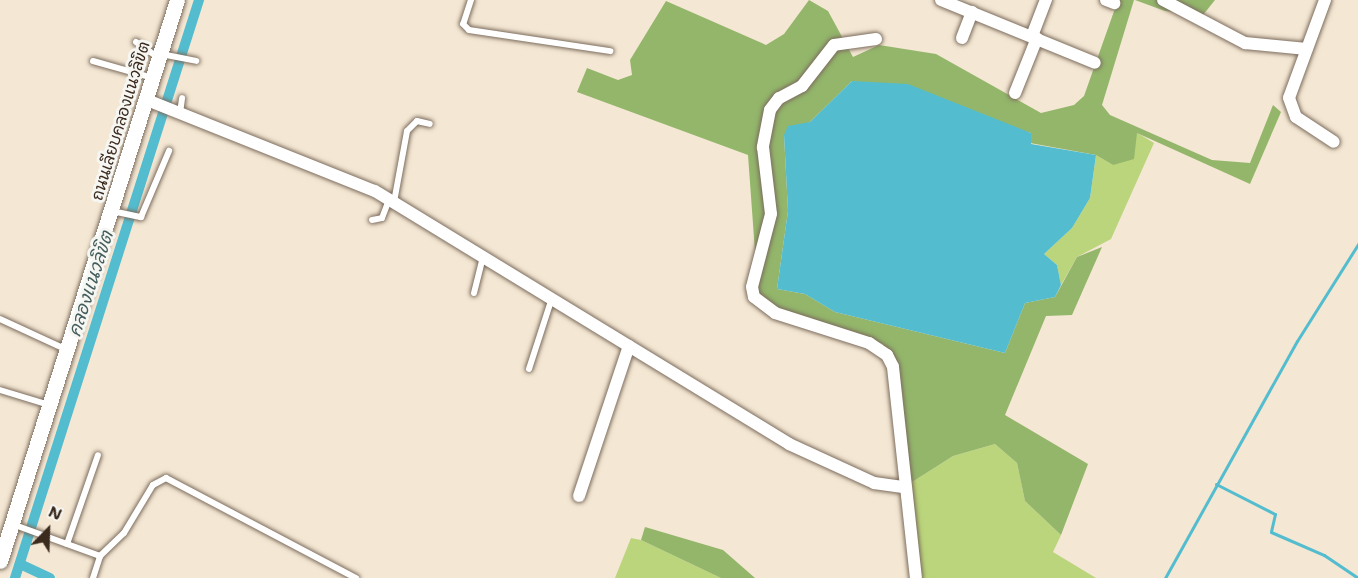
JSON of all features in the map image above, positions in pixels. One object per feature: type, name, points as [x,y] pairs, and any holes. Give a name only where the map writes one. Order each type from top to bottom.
[{"type":"street","name":"ถนนเลียบคลองแนวลิขิต","points":[[0,561],[16,525],[67,350],[117,212],[152,102],[153,78],[164,56],[177,0]]},
{"type":"street","points":[[941,0],[1095,63]]},
{"type":"street","points":[[1015,93],[1046,0]]},
{"type":"street","points":[[1163,0],[1245,43],[1307,49]]},
{"type":"street","points":[[1325,0],[1289,107],[1334,142]]},
{"type":"street","points":[[962,38],[972,12]]},
{"type":"street","points":[[876,39],[834,45],[802,86],[779,98],[771,110],[763,147],[771,214],[752,286],[754,297],[775,313],[869,343],[887,355],[893,367],[903,488],[916,578]]},
{"type":"street","points":[[152,102],[390,202],[552,298],[789,444],[874,483],[903,488]]},
{"type":"street","points":[[579,496],[629,346]]},
{"type":"lane","points":[[471,0],[463,24],[469,30],[610,51]]},
{"type":"lane","points":[[136,42],[164,56],[196,62]]},
{"type":"lane","points":[[93,61],[153,78]]},
{"type":"lane","points":[[177,112],[182,98]]},
{"type":"lane","points":[[372,220],[384,214],[390,202],[407,131],[417,121],[430,124]]},
{"type":"lane","points":[[117,212],[137,218],[169,151]]},
{"type":"lane","points":[[474,293],[483,257]]},
{"type":"lane","points":[[529,369],[552,298]]},
{"type":"lane","points":[[0,319],[67,350]]},
{"type":"lane","points":[[0,390],[50,405]]},
{"type":"lane","points":[[67,544],[98,455]]},
{"type":"lane","points":[[93,578],[100,556],[124,533],[153,485],[166,478],[356,578]]},
{"type":"lane","points":[[16,525],[100,556]]},
{"type":"green space","points":[[809,0],[828,11],[853,57],[879,45],[936,54],[1041,113],[1074,105],[1084,96],[1118,0],[1134,0],[1102,105],[1110,115],[1212,160],[1250,163],[1273,105],[1281,112],[1250,184],[1137,133],[1134,159],[1113,165],[1096,155],[1030,143],[1031,133],[852,81],[810,122],[784,135],[788,211],[777,289],[805,294],[835,312],[1005,353],[1025,303],[1055,297],[1077,257],[1102,247],[1072,315],[1046,316],[1005,415],[1088,464],[1061,535],[1025,501],[1017,463],[995,444],[953,456],[909,484],[883,344],[778,310],[758,293],[748,155],[577,92],[587,68],[618,80],[632,75],[630,60],[666,1],[766,45],[784,34]]},
{"type":"green space","points":[[1135,0],[1215,0],[1203,15],[1165,11]]},
{"type":"green space","points":[[1136,132],[1154,143],[1111,239],[1077,257],[1061,285],[1057,265],[1044,254],[1072,228],[1090,198],[1096,155],[1113,165]]},
{"type":"green space","points":[[995,444],[1017,463],[1025,501],[1061,535],[1053,552],[1096,578],[922,578],[909,484],[953,456]]},
{"type":"green space","points":[[645,527],[723,550],[755,578],[721,578],[641,540]]},
{"type":"green space","points":[[631,538],[641,540],[721,578],[615,578]]},
{"type":"water","points":[[852,81],[908,84],[1031,133],[1031,144],[1096,155],[1090,198],[1072,228],[1044,254],[1057,265],[1061,285],[1055,297],[1025,303],[1005,353],[835,312],[805,294],[777,289],[788,211],[784,135],[788,126],[810,122]]},
{"type":"waterway","name":"คลองแนวลิขิต","points":[[15,578],[199,0]]},
{"type":"waterway","points":[[1165,578],[1297,341],[1358,244]]},
{"type":"waterway","points":[[1216,484],[1275,514],[1271,532],[1324,555],[1358,578]]},
{"type":"waterway","points":[[20,564],[50,578]]}]
